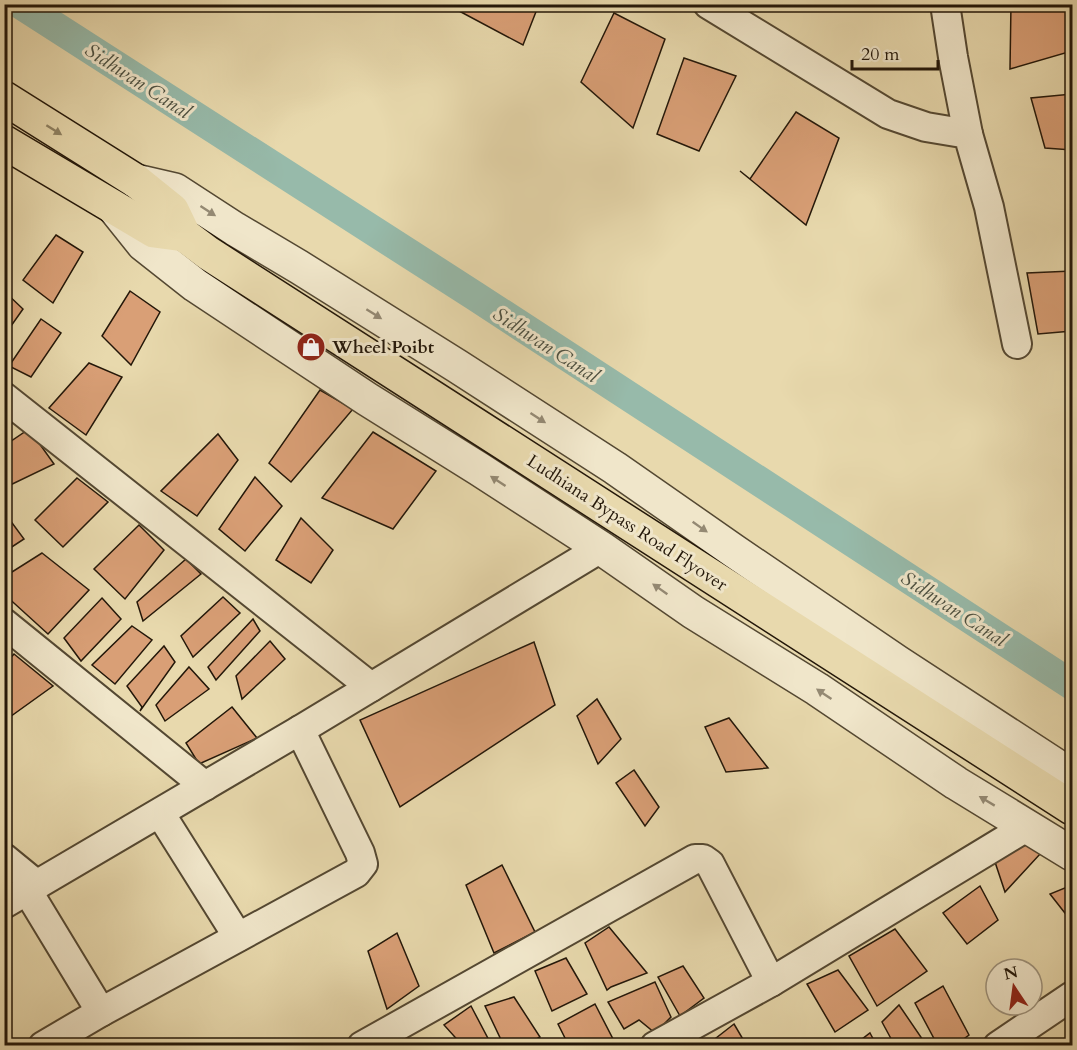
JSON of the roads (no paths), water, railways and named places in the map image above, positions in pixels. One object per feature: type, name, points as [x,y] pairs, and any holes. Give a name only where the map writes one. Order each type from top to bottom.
[{"type":"highway","points":[[4,98],[136,182],[172,210],[196,244]]},
{"type":"highway","name":"Ludhiana Bypass Road Flyover","points":[[4,142],[154,231],[196,244],[1072,808]]},
{"type":"street","points":[[708,4],[888,114],[926,127],[968,134]]},
{"type":"street","points":[[945,4],[968,134],[988,207],[1017,344]]},
{"type":"street","points":[[136,182],[175,190],[457,366],[615,468],[858,636],[1072,776]]},
{"type":"street","points":[[115,209],[143,244],[195,285],[367,399],[601,548],[693,612],[817,689],[956,783],[1072,854]]},
{"type":"street","points":[[4,397],[371,687]]},
{"type":"street","points":[[23,893],[300,730],[601,548]]},
{"type":"street","points":[[5,625],[205,786]]},
{"type":"street","points":[[56,1042],[101,1012],[356,873],[363,864],[360,853],[300,730]]},
{"type":"street","points":[[160,813],[238,938]]},
{"type":"street","points":[[655,1046],[771,982],[1028,826]]},
{"type":"street","points":[[4,858],[23,893],[101,1012]]},
{"type":"street","points":[[362,1046],[695,859],[703,859],[710,864],[771,982]]},
{"type":"street","points":[[998,1046],[1072,996]]},
{"type":"waterway","name":"Sidhwan Canal","points":[[20,4],[475,296],[1072,685]]},
{"type":"place","name":"Wheel Poibt","points":[[311,347]]}]
